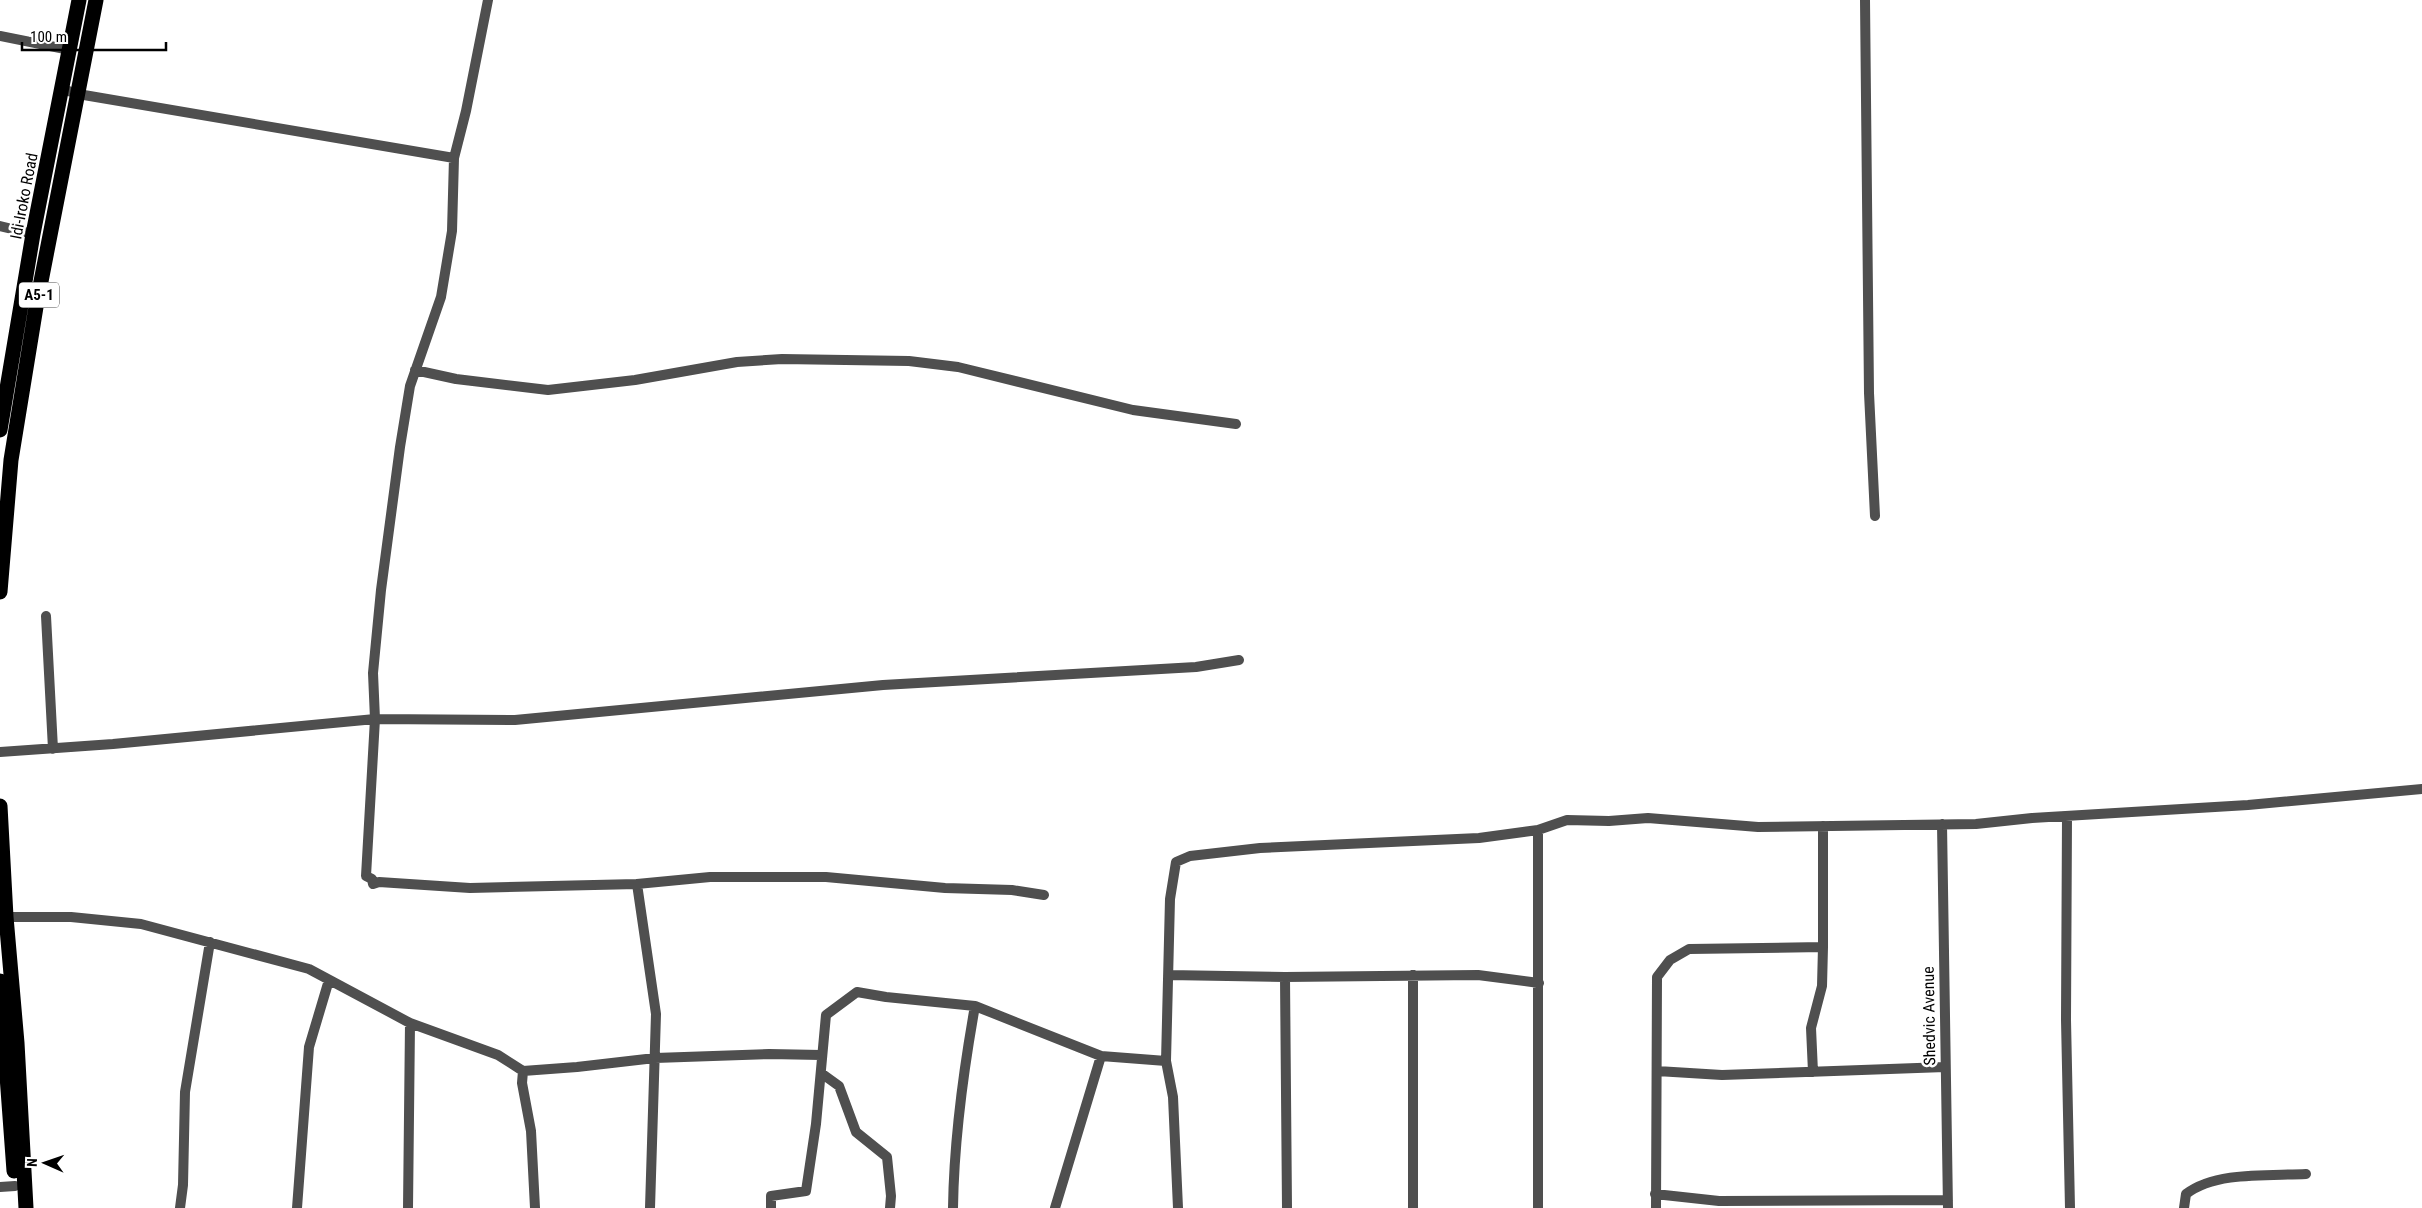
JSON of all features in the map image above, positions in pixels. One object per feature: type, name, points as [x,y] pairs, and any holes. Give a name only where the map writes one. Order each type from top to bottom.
[{"type":"highway","name":"Idi-Iroko Road","points":[[0,430],[33,234],[79,0]]},
{"type":"highway","name":"A5-1","points":[[0,592],[11,460],[36,307],[96,0]]},
{"type":"highway","points":[[0,806],[6,917],[17,1043],[26,1208]]},
{"type":"highway","points":[[0,980],[8,1186],[16,1208]]},
{"type":"street","points":[[488,0],[454,158],[452,231],[441,297],[410,386],[400,447],[381,590],[373,673],[374,719],[366,876],[372,879],[373,884],[379,882],[470,888],[637,884],[710,877],[826,877],[945,888],[1012,890],[1044,895]]},
{"type":"street","points":[[1865,0],[1869,393],[1875,516]]},
{"type":"street","points":[[0,36],[70,50]]},
{"type":"street","points":[[62,89],[78,94],[454,158]]},
{"type":"street","points":[[0,226],[33,234]]},
{"type":"street","points":[[415,370],[456,379],[548,390],[635,380],[737,362],[801,359],[909,361],[958,367],[1133,410],[1236,424]]},
{"type":"street","points":[[46,616],[53,749]]},
{"type":"street","points":[[0,752],[53,749],[374,719],[515,720],[883,685],[1196,667],[1239,660]]},
{"type":"street","points":[[1178,1208],[1173,1097],[1166,1061],[1170,898],[1176,862],[1190,856],[1260,848],[1480,838],[1538,830],[1567,820],[1609,821],[1648,818],[1758,827],[1976,824],[2067,816],[2248,805],[2422,789]]},
{"type":"street","points":[[2067,816],[2066,1020],[2070,1208]]},
{"type":"street","name":"Shedvic Avenue","points":[[1942,824],[1948,1204]]},
{"type":"street","points":[[1813,1072],[1811,1028],[1822,986],[1822,826]]},
{"type":"street","points":[[1538,830],[1538,1208]]},
{"type":"street","points":[[637,884],[656,1014],[650,1208]]},
{"type":"street","points":[[6,917],[71,917],[141,924],[309,969],[410,1023],[498,1055],[523,1071],[655,1058],[769,1054],[821,1055]]},
{"type":"street","points":[[180,1208],[183,1185],[185,1092],[210,942]]},
{"type":"street","points":[[1656,1208],[1657,977],[1670,960],[1689,949],[1823,947]]},
{"type":"street","points":[[1168,975],[1285,977],[1478,975],[1539,983]]},
{"type":"street","points":[[1413,975],[1413,1208]]},
{"type":"street","points":[[1285,977],[1288,1208]]},
{"type":"street","points":[[297,1208],[308,1047],[329,980]]},
{"type":"street","points":[[771,1208],[771,1196],[806,1191],[821,1073],[821,1055],[826,1015],[858,992],[886,997],[975,1006],[1101,1056],[1166,1061]]},
{"type":"street","points":[[953,1208],[956,1130],[964,1065],[975,1006]]},
{"type":"street","points":[[408,1208],[410,1023]]},
{"type":"street","points":[[1054,1208],[1101,1056]]},
{"type":"street","points":[[1657,1071],[1722,1075],[1945,1067]]},
{"type":"street","points":[[523,1071],[522,1083],[534,1164],[535,1208]]},
{"type":"street","points":[[821,1073],[839,1086],[856,1132],[887,1157],[890,1208]]},
{"type":"street","points":[[2184,1208],[2186,1194],[2196,1186],[2222,1178],[2306,1174]]},
{"type":"street","points":[[1655,1194],[1719,1201],[1948,1204]]}]
